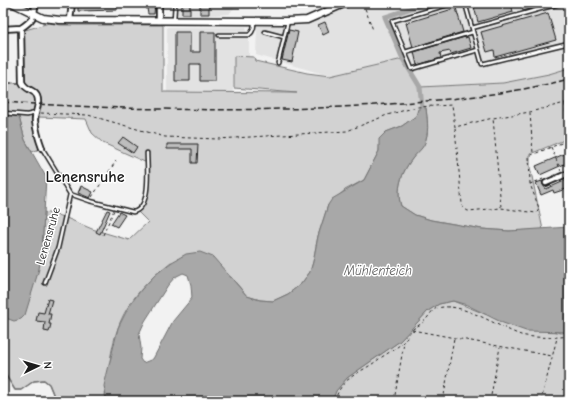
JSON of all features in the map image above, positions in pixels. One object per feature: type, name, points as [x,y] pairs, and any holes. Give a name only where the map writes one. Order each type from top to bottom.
[{"type":"street","points":[[12,3],[35,14],[51,19],[159,21],[307,20],[346,3]]},
{"type":"street","points":[[3,29],[21,28],[29,23],[35,14],[35,3]]},
{"type":"street","points":[[70,20],[72,3]]},
{"type":"street","points":[[159,3],[159,21]]},
{"type":"street","points":[[21,28],[22,83]]},
{"type":"street","name":"Lenensruhe","points":[[22,83],[37,96],[38,109],[35,120],[42,148]]},
{"type":"street","points":[[546,183],[569,173]]},
{"type":"lane","points":[[174,21],[175,3]]},
{"type":"lane","points":[[454,3],[392,21],[412,69],[478,50]]},
{"type":"lane","points":[[465,3],[482,64],[569,42]]},
{"type":"lane","points":[[472,28],[562,3]]},
{"type":"lane","points":[[219,35],[249,35],[252,33],[254,28],[254,21]]},
{"type":"lane","points":[[278,62],[288,21]]},
{"type":"lane","points":[[265,32],[284,37]]},
{"type":"lane","points":[[405,52],[473,32]]},
{"type":"lane","points":[[3,113],[27,115],[36,113]]},
{"type":"lane","name":"Lenensruhe","points":[[42,148],[70,194],[90,201],[133,212],[137,211],[144,205],[146,195],[147,153]]},
{"type":"lane","name":"Lenensruhe","points":[[45,283],[58,248],[70,194]]},
{"type":"path","points":[[363,3],[373,30]]},
{"type":"path","points":[[3,83],[22,83]]},
{"type":"path","points":[[455,127],[493,118],[530,112],[569,102]]},
{"type":"path","points":[[565,103],[569,131]]},
{"type":"path","points":[[36,113],[88,115],[157,135],[218,139],[347,131],[387,115],[417,107],[452,105],[462,204],[463,208],[468,211],[501,208],[536,213],[539,208],[530,184],[529,156],[569,140]]},
{"type":"path","points":[[530,112],[533,154]]},
{"type":"path","points":[[493,118],[501,208]]},
{"type":"path","points":[[551,147],[563,176]]},
{"type":"path","points":[[90,201],[116,161]]},
{"type":"path","points":[[530,184],[544,178],[546,183]]},
{"type":"path","points":[[103,234],[116,208]]},
{"type":"path","points":[[335,401],[336,395],[341,386],[349,378],[376,362],[404,342],[412,330],[425,321],[434,310],[444,307],[457,307],[523,335],[557,338],[569,336]]},
{"type":"path","points":[[412,330],[552,356]]},
{"type":"path","points":[[443,401],[454,338]]},
{"type":"path","points":[[541,401],[557,338]]},
{"type":"path","points":[[394,401],[404,342]]},
{"type":"path","points":[[490,401],[500,346]]},
{"type":"shaded area","points":[[175,3],[238,3],[229,14],[174,18]]},
{"type":"shaded area","points":[[356,3],[569,3],[569,68],[549,74],[503,83],[420,87],[403,59],[330,76],[256,55],[257,26],[299,25],[313,22]]},
{"type":"shaded area","points":[[49,23],[61,25],[163,25],[163,92],[297,93],[234,88],[234,56],[254,57],[255,61],[307,73],[330,76],[403,59],[420,87],[503,83],[549,74],[569,68],[569,138],[530,154],[530,167],[543,230],[509,231],[482,229],[431,220],[415,215],[401,206],[399,188],[402,176],[408,164],[424,145],[427,135],[428,124],[426,108],[419,109],[416,116],[402,126],[386,132],[380,139],[379,151],[364,180],[345,190],[328,205],[318,236],[310,272],[301,284],[288,294],[273,301],[260,300],[247,296],[231,277],[171,262],[140,291],[122,318],[115,336],[111,353],[105,395],[107,401],[56,401],[49,384],[44,380],[34,381],[21,390],[15,390],[3,371],[3,317],[4,318],[42,251],[44,212],[64,217],[92,229],[129,240],[148,222],[137,211],[144,205],[146,195],[147,163],[103,143],[92,133],[86,119],[39,117],[38,126],[42,148],[32,152],[25,140],[19,117],[3,114],[3,83],[22,83],[22,31]]},
{"type":"shaded area","points":[[167,27],[246,27],[249,38],[249,56],[234,56],[233,93],[167,92]]},
{"type":"shaded area","points":[[453,301],[485,314],[561,333],[569,332],[569,401],[332,401],[336,391],[347,378],[400,341],[428,311],[439,304]]},
{"type":"water","name":"Mühlenteich","points":[[426,108],[428,124],[427,135],[424,145],[408,164],[402,176],[399,188],[401,206],[415,215],[431,220],[482,229],[509,231],[569,227],[569,332],[526,331],[503,323],[467,305],[453,301],[439,304],[428,311],[400,341],[347,378],[336,391],[332,401],[107,401],[104,386],[118,328],[129,306],[155,275],[172,262],[186,254],[200,252],[213,257],[247,296],[260,300],[273,301],[288,294],[301,284],[310,272],[318,236],[328,205],[332,199],[364,180],[379,151],[379,139],[386,132],[402,126],[416,116],[418,109]],"holes":[[[183,273],[188,275],[191,285],[192,298],[173,321],[153,359],[143,363],[140,359],[141,348],[139,334],[145,321],[168,285],[175,277]]]},
{"type":"water","points":[[3,114],[19,117],[25,140],[46,177],[42,251],[39,269],[25,315],[21,319],[14,321],[3,317]]},
{"type":"building","points":[[78,3],[117,3],[117,10],[78,11]]},
{"type":"building","points":[[146,3],[155,3],[154,14],[148,14]]},
{"type":"building","points":[[182,3],[190,3],[190,14],[182,14]]},
{"type":"building","points":[[200,3],[209,3],[209,14],[200,14]]},
{"type":"building","points":[[473,3],[511,3],[513,12],[478,22]]},
{"type":"building","points":[[521,3],[552,3],[523,11]]},
{"type":"building","points":[[456,8],[463,32],[413,47],[406,23]]},
{"type":"building","points":[[548,13],[556,40],[495,57],[494,50],[487,52],[481,32]]},
{"type":"building","points":[[325,22],[329,32],[323,35],[318,25]]},
{"type":"building","points":[[289,30],[298,32],[292,62],[282,60]]},
{"type":"building","points":[[175,32],[190,32],[190,52],[200,52],[200,32],[215,32],[215,81],[200,81],[200,64],[190,64],[190,81],[175,81]]},
{"type":"building","points":[[468,37],[471,48],[451,54],[450,51],[440,53],[441,58],[417,65],[414,52]]},
{"type":"building","points":[[123,137],[137,147],[133,153],[118,143]]},
{"type":"building","points":[[167,144],[198,144],[197,163],[192,163],[192,149],[167,149]]},
{"type":"building","points":[[569,152],[569,162],[540,175],[536,166]]},
{"type":"building","points":[[569,179],[569,188],[554,193],[553,190],[541,195],[536,183],[542,181],[546,189]]},
{"type":"building","points":[[81,186],[93,192],[90,198],[78,193]]},
{"type":"building","points":[[107,210],[110,211],[100,234],[96,232]]},
{"type":"building","points":[[119,212],[125,215],[117,227],[111,224]]},
{"type":"building","points":[[48,299],[52,300],[48,314],[51,314],[49,332],[44,331],[45,322],[36,321],[38,312],[44,313]]},
{"type":"waterway","points":[[422,108],[420,87],[403,59],[385,17],[427,3]]},
{"type":"waterway","points":[[3,371],[15,390],[21,390],[34,381],[44,380],[49,384],[56,401]]},
{"type":"railway","points":[[3,102],[142,109],[282,109],[375,105],[448,99],[521,90],[569,79]]},
{"type":"district","name":"Lenensruhe","points":[[85,177]]}]
